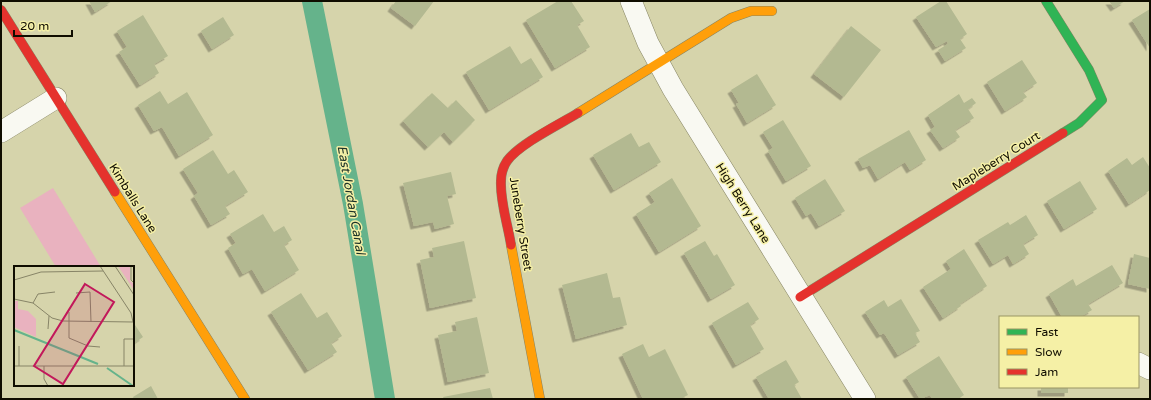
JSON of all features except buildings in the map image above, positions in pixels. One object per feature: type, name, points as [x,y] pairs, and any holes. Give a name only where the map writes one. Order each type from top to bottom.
[{"type":"street","name":"High Berry Lane","points":[[631,1],[658,62],[800,297],[865,399]]},
{"type":"street","name":"Mapleberry Court","points":[[800,297],[1079,124],[1102,100],[1089,70],[1046,1]]},
{"type":"street","name":"Kimballs Lane","points":[[1,10],[245,399]]},
{"type":"street","name":"Juneberry Street","points":[[540,399],[501,189],[501,171],[504,164],[514,153],[658,62],[731,18],[751,11],[772,11]]},
{"type":"street","points":[[1,132],[56,98]]},
{"type":"street","points":[[1139,364],[1150,369]]},
{"type":"shaded area","points":[[53,188],[100,266],[55,266],[20,208]]},
{"type":"waterway","name":"East Jordan Canal","points":[[312,1],[353,204],[385,399]]},
{"type":"traffic: fast","points":[[1046,1],[1089,70],[1102,100],[1079,123],[1063,133]]},
{"type":"traffic: slow","points":[[578,113],[731,18],[751,11],[772,11]]},
{"type":"traffic: slow","points":[[115,192],[245,399]]},
{"type":"traffic: slow","points":[[511,245],[540,399]]},
{"type":"traffic: jam","points":[[1,10],[115,192]]},
{"type":"traffic: jam","points":[[511,245],[501,189],[501,176],[504,166],[513,155],[530,141],[578,113]]},
{"type":"traffic: jam","points":[[800,297],[1063,133]]}]
